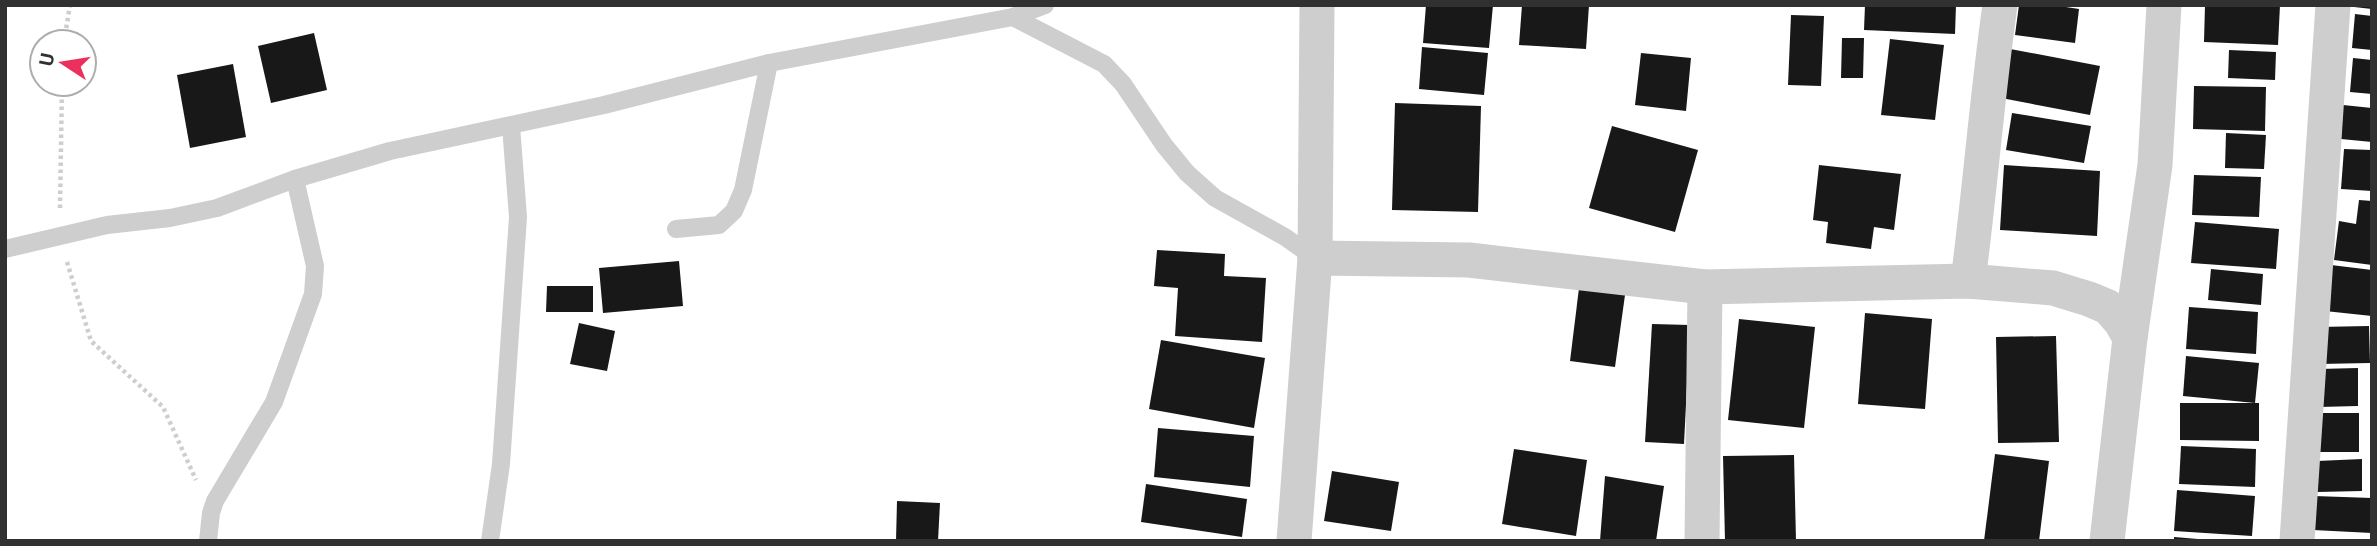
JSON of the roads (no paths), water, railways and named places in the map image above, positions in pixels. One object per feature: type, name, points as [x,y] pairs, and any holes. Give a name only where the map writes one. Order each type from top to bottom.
[{"type":"street","points":[[1294,541],[1315,258],[1317,5]]},
{"type":"street","points":[[1968,281],[2000,5]]},
{"type":"street","points":[[2108,541],[2130,338],[2155,165],[2164,5]]},
{"type":"street","points":[[2297,541],[2333,5]]},
{"type":"street","points":[[1315,258],[1469,260],[1705,287],[1968,281],[2053,288],[2108,307],[2130,338]]},
{"type":"street","points":[[1702,541],[1705,287]]},
{"type":"lane","points":[[5,249],[107,225],[170,218],[217,208],[295,179],[390,151],[511,126],[769,63],[1013,17],[1045,5]]},
{"type":"lane","points":[[1013,17],[1104,64],[1123,84],[1164,145],[1187,173],[1214,198],[1285,237],[1315,258]]},
{"type":"lane","points":[[676,229],[719,225],[734,211],[743,190],[769,63]]},
{"type":"lane","points":[[490,541],[501,464],[518,217],[511,126]]},
{"type":"lane","points":[[208,541],[215,501],[274,402],[313,294],[314,266],[295,179]]}]
